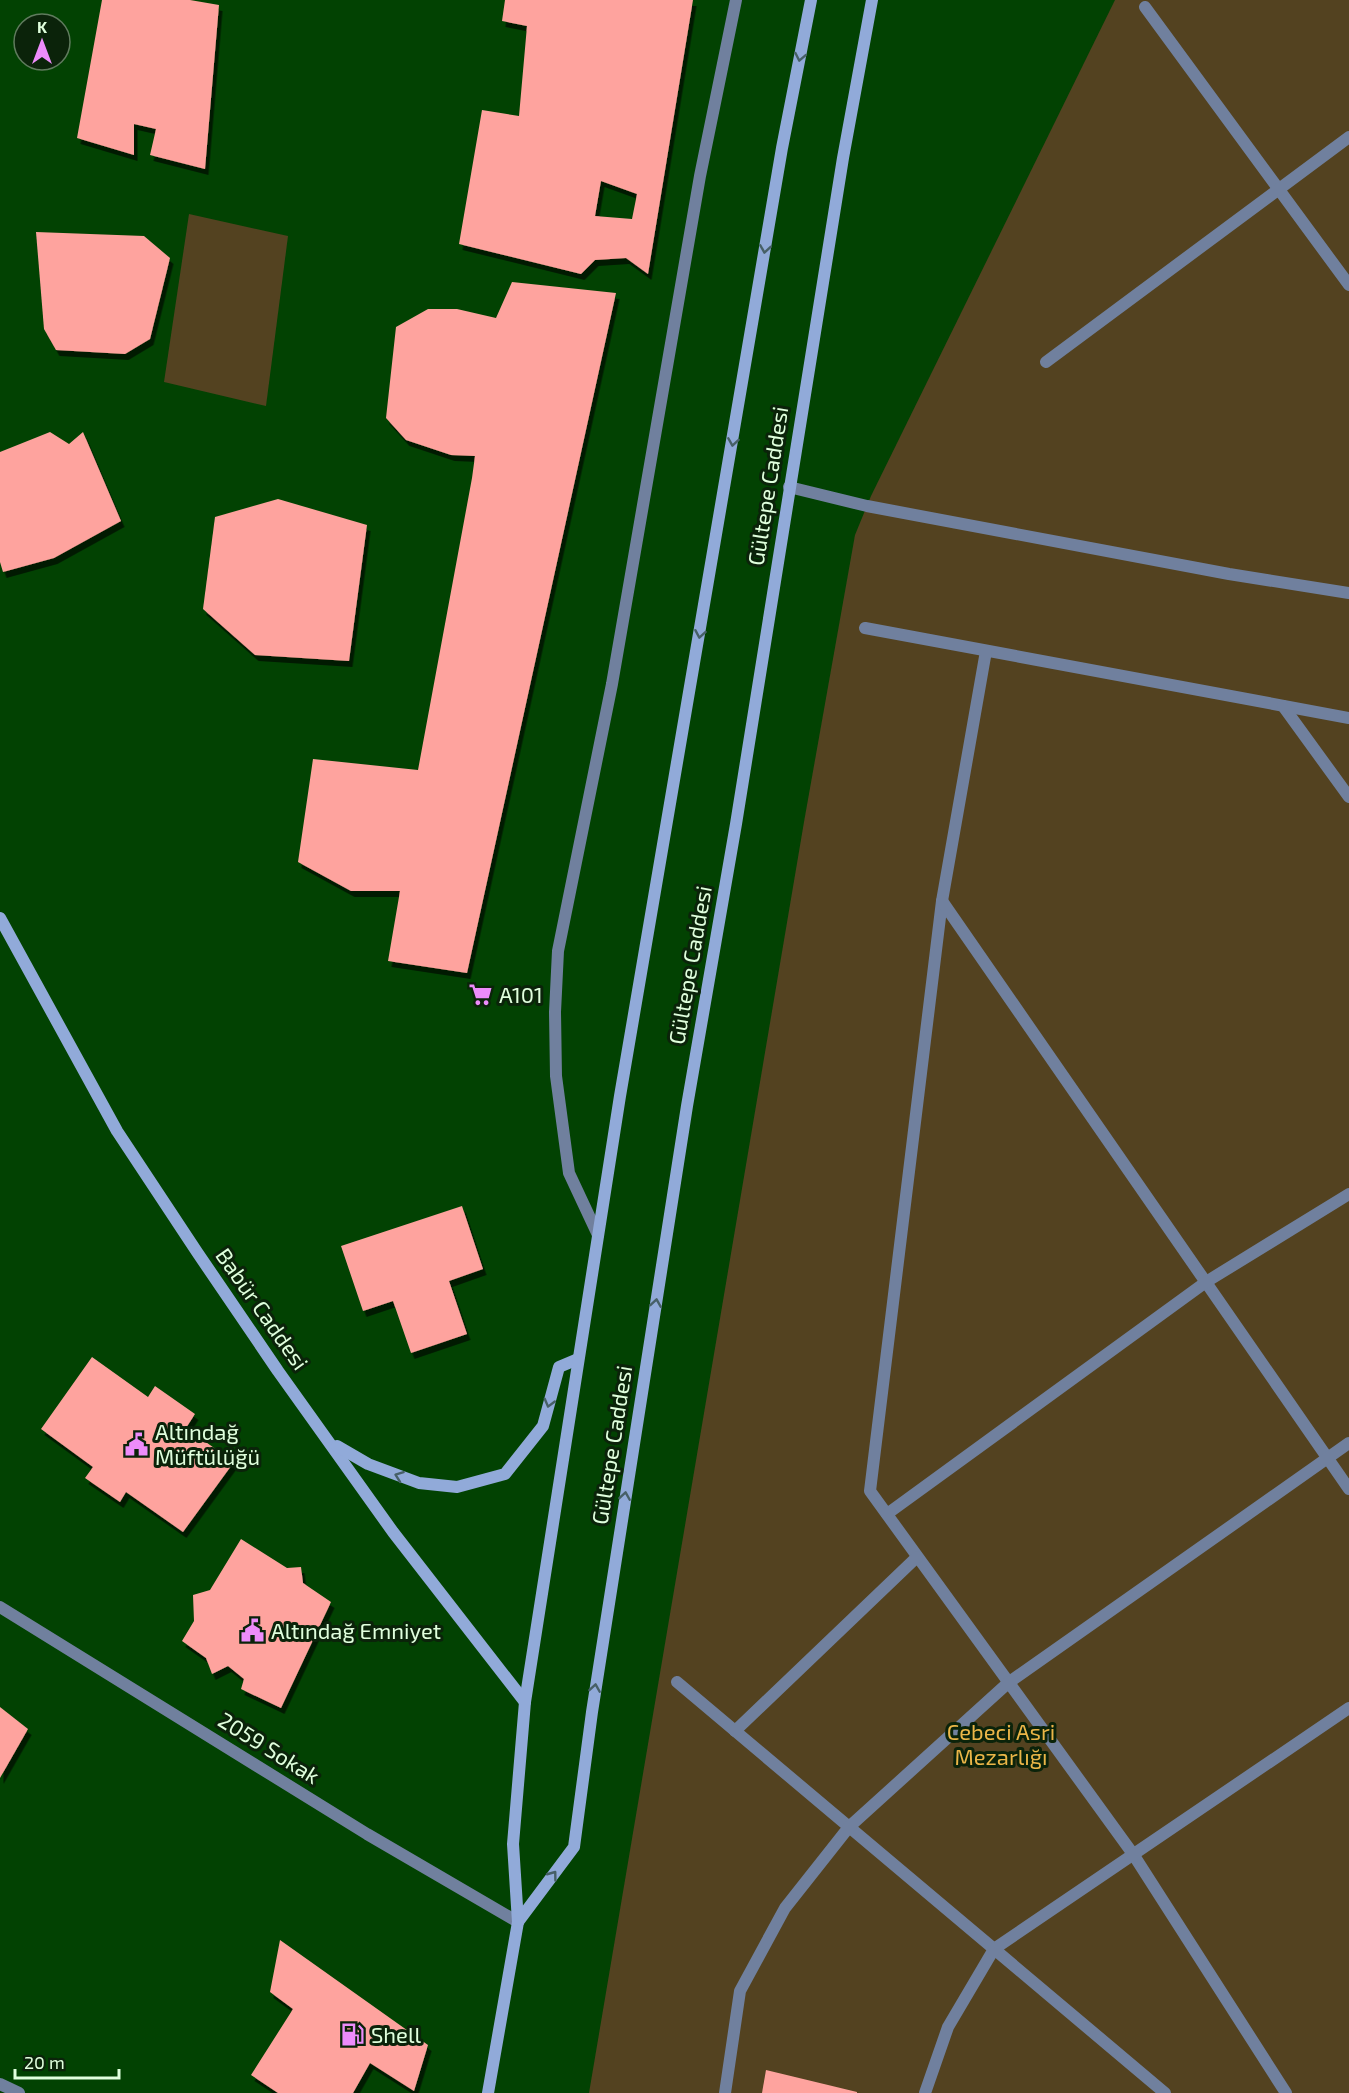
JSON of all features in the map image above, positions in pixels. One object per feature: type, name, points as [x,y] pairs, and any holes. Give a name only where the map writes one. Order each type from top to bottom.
[{"type":"main road","name":"Gültepe Caddesi","points":[[488,2093],[518,1922],[513,1844],[525,1702],[598,1235],[782,148],[811,0]]},
{"type":"main road","name":"Gültepe Caddesi","points":[[518,1922],[574,1847],[592,1712],[687,1106],[736,824],[843,158],[872,0]]},
{"type":"main road","name":"Babür Caddesi","points":[[0,918],[117,1131],[196,1252],[393,1532],[525,1702]]},
{"type":"main road","points":[[331,1442],[368,1464],[419,1483],[457,1487],[506,1474],[543,1426],[559,1367],[578,1359]]},
{"type":"street","points":[[598,1235],[569,1173],[556,1076],[555,1012],[558,951],[612,684],[700,176],[736,0]]},
{"type":"street","points":[[1145,7],[1349,285]]},
{"type":"street","points":[[1046,362],[1349,137]]},
{"type":"street","points":[[789,488],[879,509],[1229,574],[1349,593]]},
{"type":"street","points":[[865,628],[1349,718]]},
{"type":"street","points":[[986,651],[942,901],[870,1491],[1132,1854],[1286,2093]]},
{"type":"street","points":[[1283,706],[1349,797]]},
{"type":"street","points":[[942,901],[1349,1490]]},
{"type":"street","points":[[887,1514],[1206,1282],[1349,1194]]},
{"type":"street","points":[[725,2093],[740,1991],[785,1908],[849,1827],[1008,1683],[1349,1443]]},
{"type":"street","points":[[735,1731],[917,1557]]},
{"type":"street","name":"2059 Sokak","points":[[0,1607],[367,1833],[518,1922]]},
{"type":"street","points":[[677,1682],[1165,2093]]},
{"type":"street","points":[[924,2093],[948,2027],[994,1948],[1349,1707]]},
{"type":"street","points":[[0,2084],[18,2093]]},
{"type":"green space","name":"Cebeci Asri Mezarlığı","points":[[1115,0],[1349,0],[1349,2093],[589,2093],[804,822],[855,535],[871,496]]},
{"type":"green space","points":[[189,214],[288,236],[266,406],[164,382]]},
{"type":"building","points":[[102,0],[190,0],[219,5],[205,169],[150,155],[156,129],[134,124],[134,155],[77,138]]},
{"type":"building","points":[[505,0],[693,0],[648,274],[626,258],[595,260],[581,274],[459,244],[482,110],[519,116],[527,26],[502,21]],"holes":[[[601,181],[637,194],[632,219],[595,216]]]},
{"type":"building","points":[[36,232],[144,236],[170,258],[150,339],[125,354],[56,350],[44,329]]},
{"type":"building","points":[[512,282],[616,293],[467,973],[388,961],[400,891],[351,891],[298,862],[313,759],[418,770],[472,478],[475,456],[451,455],[406,440],[386,418],[396,327],[428,309],[457,309],[496,318]]},
{"type":"building","points":[[50,432],[69,444],[83,432],[121,521],[54,558],[3,572],[0,562],[0,452]]},
{"type":"building","points":[[278,499],[367,525],[349,661],[255,655],[203,609],[215,517]]},
{"type":"building","points":[[462,1206],[483,1269],[449,1281],[467,1334],[411,1353],[393,1301],[363,1311],[341,1246]]},
{"type":"building","name":"Altındağ Müftülüğü","points":[[92,1357],[148,1397],[155,1386],[195,1414],[186,1428],[234,1462],[183,1532],[126,1492],[120,1502],[85,1478],[93,1467],[41,1429]]},
{"type":"building","name":"Altındağ Emniyet","points":[[241,1539],[287,1568],[301,1567],[303,1583],[331,1602],[281,1708],[241,1689],[244,1679],[228,1666],[212,1674],[206,1658],[182,1641],[194,1621],[193,1595],[210,1590]]},
{"type":"building","points":[[0,1707],[28,1729],[0,1778]]},
{"type":"building","points":[[280,1940],[428,2045],[414,2091],[370,2063],[353,2093],[278,2093],[251,2075],[293,2009],[270,1992]]},
{"type":"building","points":[[766,2070],[857,2092],[857,2093],[762,2093]]},
{"type":"place","name":"A101","points":[[481,995]]},
{"type":"place","name":"Altındağ Müftülüğü","points":[[137,1445]]},
{"type":"place","name":"Altındağ Emniyet","points":[[253,1631]]},
{"type":"place","name":"Shell","points":[[353,2035]]}]
